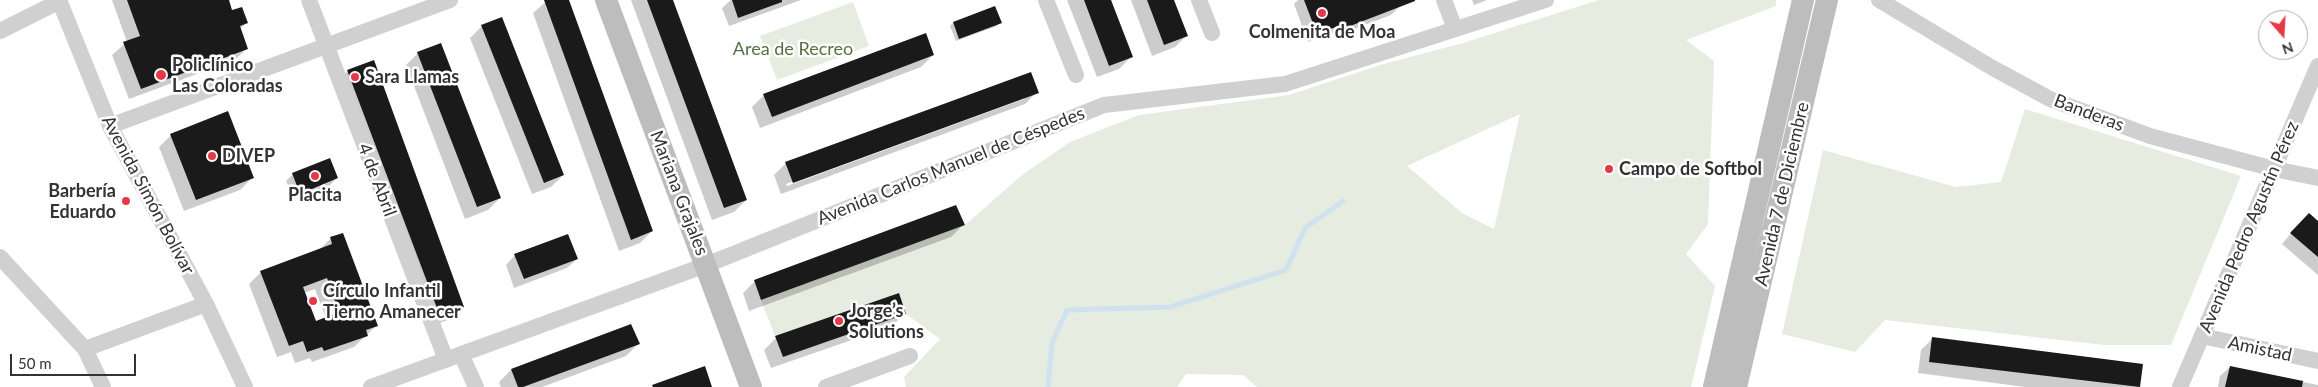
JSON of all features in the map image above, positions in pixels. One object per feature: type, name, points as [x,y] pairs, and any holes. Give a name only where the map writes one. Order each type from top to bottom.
[{"type":"main road","name":"Mariana Grajales","points":[[606,0],[751,387]]},
{"type":"main road","name":"Avenida 7 de Diciembre","points":[[1714,387],[1803,0]]},
{"type":"main road","name":"Avenida 7 de Diciembre","points":[[1736,387],[1827,0]]},
{"type":"street","points":[[0,31],[60,0]]},
{"type":"street","name":"Avenida Simón Bolívar","points":[[60,0],[110,126],[206,304],[245,387]]},
{"type":"street","name":"4 de Abril","points":[[309,0],[453,357],[476,387]]},
{"type":"street","points":[[110,126],[450,0]]},
{"type":"street","points":[[1046,0],[1076,75]]},
{"type":"street","points":[[1199,0],[1212,33]]},
{"type":"street","points":[[1444,0],[1455,29]]},
{"type":"street","name":"Avenida Carlos Manuel de Céspedes","points":[[371,387],[706,265],[1104,106],[1285,84],[1546,0]]},
{"type":"street","name":"Banderas","points":[[1879,0],[1991,67],[2050,99],[2150,136],[2274,169],[2318,178]]},
{"type":"street","name":"Avenida Pedro Agustín Pérez","points":[[2180,387],[2318,66]]},
{"type":"street","points":[[0,257],[85,349],[103,387]]},
{"type":"street","points":[[85,349],[206,304]]},
{"type":"street","name":"Amistad","points":[[2202,336],[2318,361]]},
{"type":"street","points":[[826,387],[910,356]]},
{"type":"green space","points":[[1599,0],[1776,0],[1776,6],[1686,40],[1714,61],[1708,224],[1686,254],[1715,286],[1691,387],[1257,387],[1243,375],[1186,374],[1177,387],[906,387],[904,377],[940,339],[906,314],[899,293],[775,336],[761,300],[965,225],[1022,175],[1070,142],[1139,115],[1289,95],[1380,65],[1463,43]],"holes":[[[1520,114],[1494,229],[1462,213],[1407,166]]]},
{"type":"green space","name":"Area de Recreo","points":[[853,2],[869,46],[777,80],[760,36]]},
{"type":"green space","points":[[2025,109],[2241,176],[2171,345],[2105,345],[1885,320],[1855,352],[1782,334],[1823,150],[1956,187],[2001,182]]},
{"type":"building","points":[[127,0],[229,0],[232,10],[242,7],[248,23],[240,26],[248,49],[141,89],[123,42],[140,36]]},
{"type":"building","points":[[544,0],[569,0],[653,231],[631,240]]},
{"type":"building","points":[[647,0],[673,0],[747,200],[724,208]]},
{"type":"building","points":[[732,0],[782,0],[782,2],[738,18]]},
{"type":"building","points":[[1084,0],[1111,0],[1133,57],[1109,66]]},
{"type":"building","points":[[1147,0],[1174,0],[1188,36],[1164,45]]},
{"type":"building","points":[[1304,0],[1415,1],[1345,28],[1344,24],[1317,34]]},
{"type":"building","points":[[995,6],[1002,23],[959,39],[953,22]]},
{"type":"building","points":[[502,17],[564,175],[544,183],[481,25]]},
{"type":"building","points":[[926,33],[934,55],[772,117],[763,94]]},
{"type":"building","points":[[441,43],[501,198],[477,207],[417,52]]},
{"type":"building","points":[[374,60],[464,307],[440,316],[347,70]]},
{"type":"building","points":[[1031,72],[1039,93],[793,183],[785,162]]},
{"type":"building","name":"DIVEP","points":[[228,111],[254,178],[196,200],[170,134]]},
{"type":"building","name":"Placita","points":[[330,158],[338,178],[300,194],[292,173]]},
{"type":"building","points":[[956,205],[965,225],[761,300],[754,280]]},
{"type":"building","points":[[2309,213],[2318,221],[2318,257],[2290,233]]},
{"type":"building","points":[[343,233],[378,326],[366,330],[368,336],[324,351],[322,347],[307,352],[303,341],[289,346],[260,271],[332,244],[330,237]],"holes":[[[327,278],[339,312],[316,321],[303,287]]]},
{"type":"building","points":[[568,234],[578,259],[524,279],[514,254]]},
{"type":"building","points":[[899,293],[906,314],[783,357],[775,336]]},
{"type":"building","points":[[631,324],[640,344],[523,387],[518,387],[511,369]]},
{"type":"building","points":[[1932,337],[2143,364],[2140,387],[1929,362]]},
{"type":"building","points":[[705,366],[712,387],[653,387],[652,385]]},
{"type":"building","points":[[2230,366],[2303,381],[2302,387],[2225,387]]},
{"type":"waterway","points":[[1048,387],[1052,343],[1067,310],[1170,307],[1286,270],[1305,228],[1343,201]]},
{"type":"place","name":"Colmenita de Moa","points":[[1322,13]]},
{"type":"place","name":"Policlínico Las Coloradas","points":[[161,75]]},
{"type":"place","name":"Sara Llamas","points":[[355,77]]},
{"type":"place","name":"DIVEP","points":[[212,156]]},
{"type":"place","name":"Campo de Softbol","points":[[1609,169]]},
{"type":"place","name":"Placita","points":[[315,176]]},
{"type":"place","name":"Barbería Eduardo","points":[[126,201]]},
{"type":"place","name":"Círculo Infantil Tierno Amanecer","points":[[313,301]]},
{"type":"place","name":"Jorge’s Solutions","points":[[839,321]]}]
